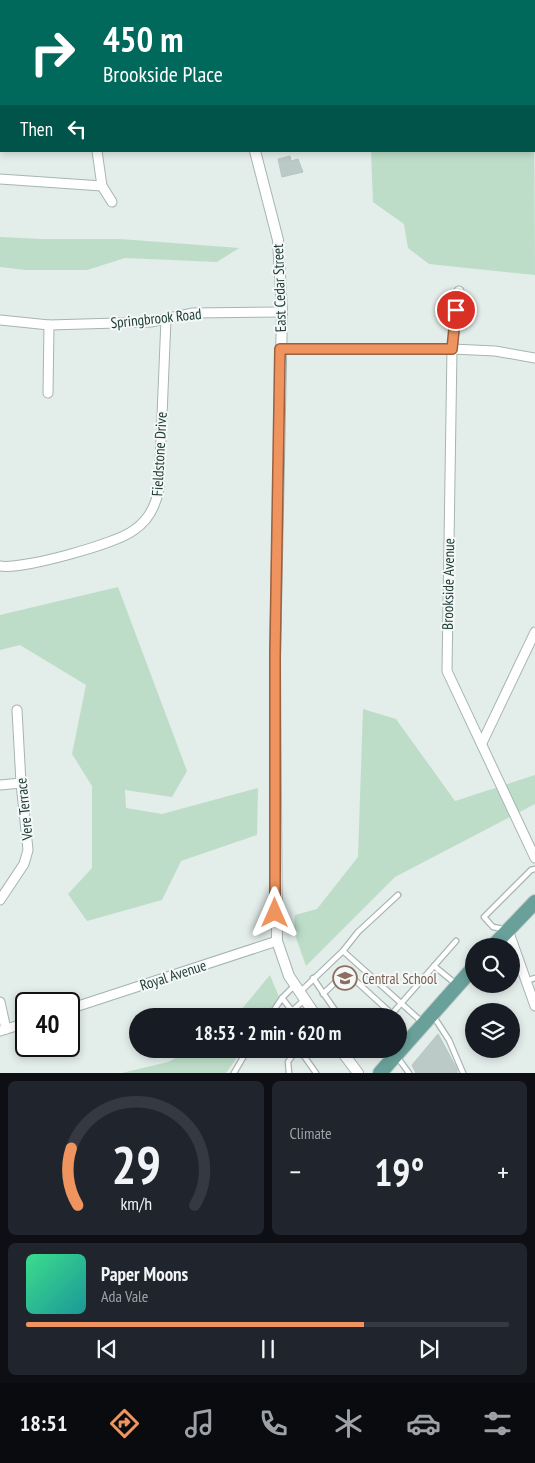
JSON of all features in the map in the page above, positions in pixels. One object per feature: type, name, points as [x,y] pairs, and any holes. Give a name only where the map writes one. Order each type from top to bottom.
[{"type":"main road","points":[[500,938],[534,904]]},
{"type":"main road","points":[[407,1042],[465,977]]},
{"type":"main road","points":[[380,1073],[392,1058]]},
{"type":"street","points":[[97,152],[102,186],[112,202]]},
{"type":"street","name":"East Cedar Street","points":[[255,152],[278,240],[282,312],[275,657],[277,941],[299,993],[310,1008]]},
{"type":"street","points":[[0,179],[102,186]]},
{"type":"street","name":"Brookside Avenue","points":[[459,291],[452,349],[447,671],[535,858]]},
{"type":"street","name":"Springbrook Road","points":[[0,320],[49,325],[151,322],[193,313],[282,312]]},
{"type":"street","name":"Fieldstone Drive","points":[[0,566],[32,564],[115,541],[134,531],[147,519],[156,503],[159,488],[166,319]]},
{"type":"street","points":[[48,393],[49,325]]},
{"type":"street","points":[[280,349],[452,349],[495,351],[535,358]]},
{"type":"street","points":[[482,743],[535,632]]},
{"type":"street","name":"Vere Terrace","points":[[0,900],[24,864],[28,850],[20,783],[17,710]]},
{"type":"street","points":[[0,785],[20,783]]},
{"type":"street","points":[[508,930],[531,979],[535,1006]]},
{"type":"street","name":"Royal Avenue","points":[[80,1005],[277,941]]},
{"type":"street","points":[[0,1002],[3,1030],[15,1026]]},
{"type":"street","points":[[347,1058],[358,1073]]},
{"type":"lane","points":[[508,930],[493,927],[484,917],[526,874],[535,869]]},
{"type":"lane","points":[[293,1008],[299,993],[343,951],[358,932],[398,895]]},
{"type":"lane","points":[[397,1008],[456,941]]},
{"type":"lane","points":[[343,951],[401,1004],[428,1018],[449,1040],[463,1073]]},
{"type":"lane","points":[[434,966],[457,985]]},
{"type":"lane","points":[[323,994],[346,972],[384,1008]]},
{"type":"lane","points":[[313,978],[333,1008]]},
{"type":"lane","points":[[275,1008],[282,998],[299,993]]},
{"type":"lane","points":[[282,998],[290,1008]]},
{"type":"lane","points":[[234,1073],[243,1058]]},
{"type":"lane","points":[[289,1073],[288,1062],[291,1058]]},
{"type":"lane","points":[[305,1058],[316,1073]]},
{"type":"lane","points":[[398,1058],[409,1073]]},
{"type":"green space","points":[[371,152],[534,152],[535,275],[429,264],[408,248],[404,224],[373,202]]},
{"type":"green space","points":[[0,237],[120,239],[239,248],[217,262],[125,258],[87,270],[25,270],[0,267]]},
{"type":"green space","points":[[118,587],[187,771],[172,797],[125,790],[126,808],[162,814],[258,788],[257,835],[181,861],[162,900],[87,921],[68,894],[92,868],[92,786],[72,754],[86,685],[20,645],[0,650],[0,615]]},
{"type":"green space","points":[[363,709],[396,719],[455,801],[535,775],[535,804],[395,877],[306,966],[294,932],[295,915],[317,909],[358,857]]},
{"type":"green space","points":[[270,975],[279,997],[271,1008],[243,1008]]},
{"type":"green space","points":[[175,1058],[237,1058],[226,1073],[122,1073],[168,1062]]},
{"type":"building","points":[[290,156],[291,161],[298,159],[303,172],[282,177],[278,159]]},
{"type":"building","points":[[438,1034],[457,1069],[457,1073],[416,1073],[412,1065]]},
{"type":"place","name":"Central School","points":[[345,978]]},
{"type":"route","points":[[275,913],[275,617],[280,349],[452,349],[456,310]]}]
